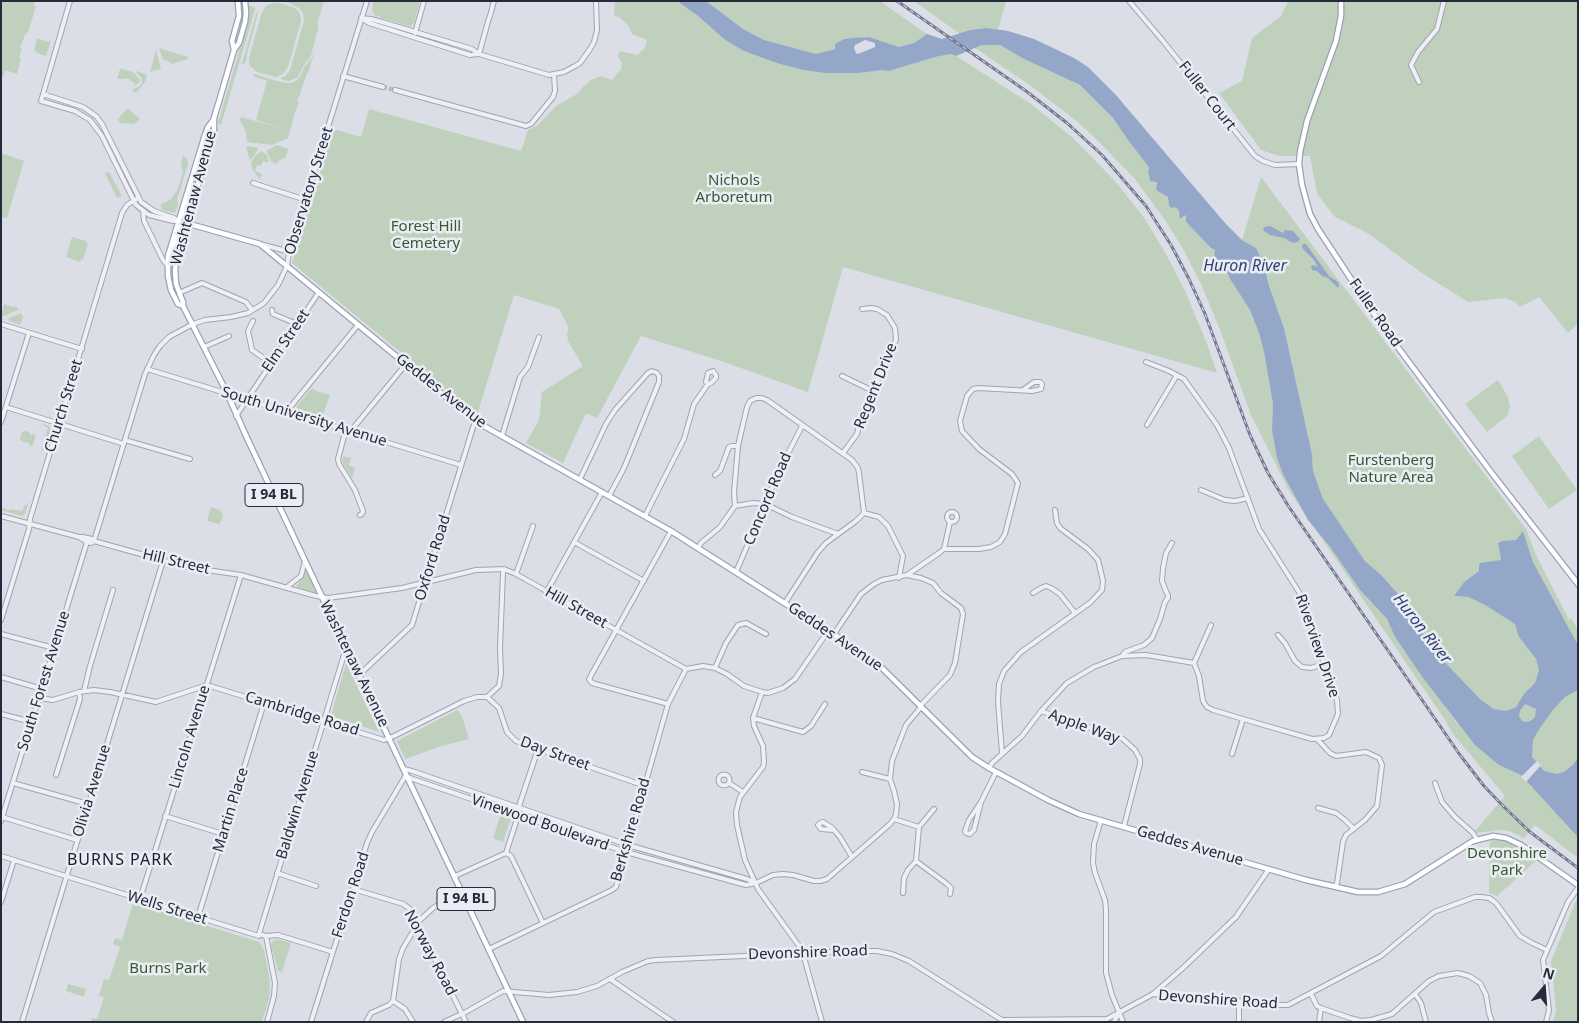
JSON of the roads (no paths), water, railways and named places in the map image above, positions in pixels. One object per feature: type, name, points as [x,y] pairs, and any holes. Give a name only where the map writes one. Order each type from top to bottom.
[{"type":"main road","name":"Washtenaw Avenue","points":[[234,50],[232,41],[239,18],[238,1]]},
{"type":"main road","name":"Washtenaw Avenue","points":[[245,1],[245,22],[239,43],[234,50],[214,118],[214,129],[177,257],[175,277],[179,293],[523,1022]]},
{"type":"main road","name":"Fuller Road","points":[[1340,1],[1340,29],[1302,138],[1299,164],[1303,191],[1310,214],[1339,262],[1382,326],[1491,472],[1578,584]]},
{"type":"main road","name":"Washtenaw Avenue","points":[[184,306],[178,304],[171,290],[167,265],[190,181],[208,127],[214,118]]},
{"type":"main road","points":[[186,223],[184,217],[192,187],[190,181]]},
{"type":"main road","points":[[177,257],[175,247],[181,226],[178,221]]},
{"type":"main road","name":"Geddes Avenue","points":[[186,223],[260,244],[475,421],[671,531],[834,634],[880,666],[972,757],[1041,797],[1070,810],[1101,820],[1269,869],[1335,887],[1367,893],[1383,891],[1413,880],[1477,838]]},
{"type":"main road","points":[[1477,838],[1497,836],[1514,841],[1578,886]]},
{"type":"street","points":[[43,94],[70,1]]},
{"type":"street","name":"Observatory Street","points":[[193,324],[213,318],[238,316],[252,310],[264,303],[279,284],[366,1]]},
{"type":"street","points":[[414,37],[424,1]]},
{"type":"street","points":[[479,54],[494,1]]},
{"type":"street","points":[[361,18],[369,24],[470,54],[479,54],[540,73],[554,74],[564,72],[580,63],[590,50],[597,30],[596,1]]},
{"type":"street","name":"Fuller Court","points":[[1130,1],[1255,156],[1275,165],[1299,164]]},
{"type":"street","points":[[1419,82],[1411,65],[1418,52],[1437,29],[1444,1]]},
{"type":"street","points":[[361,18],[371,18],[472,49],[479,54]]},
{"type":"street","points":[[395,90],[526,126],[532,123],[553,97],[555,91],[554,74]]},
{"type":"street","points":[[343,76],[383,87]]},
{"type":"street","name":"Geddes Avenue","points":[[178,221],[148,208],[138,198],[98,119],[85,108],[43,94],[41,101],[79,113],[94,124],[102,136],[133,201],[142,211],[158,218],[186,223]]},
{"type":"street","points":[[253,183],[306,200]]},
{"type":"street","name":"Church Street","points":[[1,620],[122,213],[127,205],[138,198]]},
{"type":"street","points":[[142,211],[144,221],[167,265]]},
{"type":"street","points":[[260,244],[290,252]]},
{"type":"street","points":[[179,293],[202,283],[246,302],[252,310]]},
{"type":"street","name":"Elm Street","points":[[236,416],[319,292]]},
{"type":"street","name":"Regent Drive","points":[[843,453],[856,434],[862,414],[893,348],[896,333],[894,324],[883,312],[871,308],[862,309]]},
{"type":"street","points":[[272,310],[273,314],[297,324]]},
{"type":"street","points":[[253,321],[248,331],[252,350],[271,363]]},
{"type":"street","points":[[1,324],[82,349]]},
{"type":"street","points":[[93,540],[147,369],[160,346],[169,338],[193,324]]},
{"type":"street","points":[[287,411],[358,325]]},
{"type":"street","points":[[1,422],[29,333]]},
{"type":"street","points":[[204,347],[229,336]]},
{"type":"street","points":[[502,436],[520,377],[528,367],[538,337]]},
{"type":"street","points":[[1146,362],[1177,375],[1146,426]]},
{"type":"street","points":[[353,431],[354,427],[406,364]]},
{"type":"street","name":"South University Avenue","points":[[147,369],[461,465]]},
{"type":"street","points":[[580,480],[606,424],[615,410],[648,373],[655,372],[659,376],[659,382],[624,468],[609,496]]},
{"type":"street","name":"Riverview Drive","points":[[1177,375],[1188,384],[1217,424],[1229,448],[1259,528],[1299,592],[1337,700],[1338,714],[1332,729],[1324,738],[1317,739]]},
{"type":"street","points":[[842,376],[873,391]]},
{"type":"street","points":[[645,516],[684,439],[694,404],[708,384]]},
{"type":"street","points":[[944,548],[978,549],[991,547],[1000,542],[1005,534],[1018,483],[1012,474],[979,449],[962,431],[960,425],[966,396],[972,389],[978,388],[1023,390]]},
{"type":"street","points":[[698,548],[701,543],[720,527],[735,506],[734,492],[738,446],[747,406],[750,400],[756,398],[767,400],[852,460],[858,468],[864,513]]},
{"type":"street","points":[[6,407],[59,424],[190,459]]},
{"type":"street","name":"Oxford Road","points":[[359,675],[412,626],[475,421]]},
{"type":"street","name":"Concord Road","points":[[736,572],[781,468],[802,426]]},
{"type":"street","points":[[346,429],[338,455],[339,464],[355,490],[363,511],[360,515]]},
{"type":"street","points":[[715,475],[720,470],[728,447],[738,446]]},
{"type":"street","points":[[1201,490],[1225,500],[1235,501],[1248,498]]},
{"type":"street","points":[[547,591],[602,492]]},
{"type":"street","points":[[735,506],[753,503],[765,504],[792,517],[838,534]]},
{"type":"street","points":[[1002,753],[998,702],[1004,671],[1021,652],[1091,602],[1102,590],[1103,581],[1099,565],[1092,552],[1060,528],[1057,523],[1055,510]]},
{"type":"street","points":[[786,603],[818,552],[826,543],[864,513]]},
{"type":"street","points":[[864,513],[879,517],[888,526],[903,556],[899,578]]},
{"type":"street","name":"Hill Street","points":[[1,516],[79,537],[87,542],[92,543],[93,540]]},
{"type":"street","points":[[834,634],[854,603],[867,588],[882,580],[907,575],[939,553],[944,548],[950,522]]},
{"type":"street","points":[[516,574],[533,526]]},
{"type":"street","points":[[668,704],[590,682],[590,677],[671,531]]},
{"type":"street","name":"Hill Street","points":[[79,537],[84,536],[187,567],[240,575],[328,598],[402,588],[476,570],[504,569],[686,669]]},
{"type":"street","name":"South Forest Avenue","points":[[2,819],[87,542]]},
{"type":"street","points":[[574,542],[644,581]]},
{"type":"street","points":[[1122,656],[1126,652],[1149,642],[1155,633],[1168,598],[1162,582],[1162,574],[1164,557],[1172,543]]},
{"type":"street","name":"Olivia Avenue","points":[[22,1022],[163,561]]},
{"type":"street","points":[[287,587],[301,576],[305,561]]},
{"type":"street","points":[[918,568],[921,578]]},
{"type":"street","points":[[390,738],[464,701],[477,697],[487,697],[499,686],[501,680],[500,648],[504,569]]},
{"type":"street","name":"Lincoln Avenue","points":[[140,899],[240,575]]},
{"type":"street","points":[[907,575],[933,583],[941,593],[961,608],[964,614],[955,663],[950,675],[911,717],[902,732],[892,761],[890,779],[897,804],[894,819],[919,826]]},
{"type":"street","points":[[1033,593],[1046,586],[1051,588],[1060,594],[1074,613]]},
{"type":"street","points":[[84,691],[91,660],[113,590]]},
{"type":"street","points":[[715,668],[723,648],[738,625],[746,623],[766,634]]},
{"type":"street","points":[[1212,625],[1194,663],[1199,676],[1203,701],[1207,707],[1317,739],[1330,753],[1336,756],[1366,752],[1382,761],[1376,806],[1365,820],[1346,835],[1335,887]]},
{"type":"street","points":[[686,669],[703,666],[715,668],[744,686],[768,693],[783,688],[795,679],[828,631]]},
{"type":"street","points":[[1,634],[54,648]]},
{"type":"street","points":[[1278,635],[1295,661],[1302,667],[1311,668],[1324,664]]},
{"type":"street","name":"Baldwin Avenue","points":[[259,934],[346,648]]},
{"type":"street","points":[[989,768],[1002,753],[1022,736],[1041,711],[1067,684],[1074,678],[1104,662],[1122,656],[1146,655],[1194,663]]},
{"type":"street","name":"Berkshire Road","points":[[489,949],[614,889],[668,704],[686,669]]},
{"type":"street","points":[[1,677],[42,689]]},
{"type":"street","points":[[39,698],[53,700],[84,691],[103,691],[156,702],[207,685]]},
{"type":"street","name":"Cambridge Road","points":[[207,685],[384,740],[390,738]]},
{"type":"street","points":[[56,775],[80,699],[79,692]]},
{"type":"street","points":[[762,692],[753,718],[754,726],[763,746],[764,762],[743,792],[737,806],[737,825],[745,860],[758,889],[799,944],[822,1022]]},
{"type":"street","name":"Day Street","points":[[487,697],[499,708],[507,732],[512,739],[644,786]]},
{"type":"street","name":"Martin Place","points":[[198,917],[264,703]]},
{"type":"street","points":[[753,718],[803,732],[810,726],[825,704]]},
{"type":"street","name":"Apple Way","points":[[1041,711],[1123,739],[1135,750],[1140,759],[1140,764],[1124,826]]},
{"type":"street","points":[[1,714],[32,722]]},
{"type":"street","points":[[1232,754],[1243,719]]},
{"type":"street","points":[[455,876],[506,853],[538,749]]},
{"type":"street","name":"Vinewood Boulevard","points":[[404,769],[628,845],[756,883]]},
{"type":"street","points":[[862,772],[890,779]]},
{"type":"street","points":[[981,802],[975,809],[965,830],[970,834],[974,830],[981,802],[996,772]]},
{"type":"street","name":"Vinewood Boulevard","points":[[407,776],[626,852],[746,885],[778,874],[793,875],[814,881],[826,880],[894,819]]},
{"type":"street","name":"Ferdon Road","points":[[311,1022],[370,835],[407,776]]},
{"type":"street","points":[[442,788],[444,782]]},
{"type":"street","points":[[729,783],[743,792]]},
{"type":"street","points":[[1435,783],[1442,802],[1477,838]]},
{"type":"street","points":[[13,784],[88,804]]},
{"type":"street","points":[[1318,808],[1336,813],[1354,829]]},
{"type":"street","points":[[903,892],[904,878],[908,870],[916,862],[919,826],[934,809]]},
{"type":"street","points":[[166,816],[223,834]]},
{"type":"street","points":[[2,819],[77,840]]},
{"type":"street","points":[[1101,820],[1093,853],[1093,863],[1105,900],[1106,973],[1112,995],[1123,1022]]},
{"type":"street","points":[[834,830],[852,857]]},
{"type":"street","points":[[506,853],[511,856],[543,923]]},
{"type":"street","name":"Wells Street","points":[[1,856],[259,936],[259,934],[280,936],[333,952]]},
{"type":"street","points":[[1,902],[14,860]]},
{"type":"street","points":[[916,862],[947,884],[951,888],[950,894]]},
{"type":"street","points":[[1152,994],[1184,967],[1236,917],[1269,869]]},
{"type":"street","points":[[277,873],[316,886]]},
{"type":"street","points":[[1546,1022],[1548,1010],[1543,960],[1568,902],[1578,886]]},
{"type":"street","name":"Norway Road","points":[[352,889],[403,904],[411,911],[466,1022]]},
{"type":"street","points":[[366,1022],[371,1013],[389,1005],[393,1001],[399,959],[403,948],[418,924],[433,908],[462,890]]},
{"type":"street","name":"Devonshire Road","points":[[509,991],[550,995],[577,992],[597,986],[648,961],[656,960],[854,951],[892,954],[909,961],[1001,1021],[1107,1019],[1152,994],[1288,1005],[1381,956],[1434,912],[1475,897],[1493,900],[1520,936],[1547,950]]},
{"type":"street","points":[[266,936],[275,983],[273,1002],[267,1022]]},
{"type":"street","points":[[1311,994],[1317,1006],[1350,1018],[1371,1020],[1392,1014],[1439,976],[1458,973],[1469,976],[1480,983],[1492,1022]]},
{"type":"street","points":[[610,978],[673,1022]]},
{"type":"street","points":[[444,1022],[503,991],[509,991]]},
{"type":"street","points":[[1415,994],[1421,1003],[1426,1022]]},
{"type":"street","points":[[393,1001],[405,1009],[414,1022]]},
{"type":"street","points":[[1239,1001],[1239,1022]]},
{"type":"street","points":[[1319,1022],[1322,1008]]},
{"type":"street","points":[[1114,1022],[1119,1012]]},
{"type":"water","name":"Huron River","points":[[677,1],[706,1],[743,29],[764,40],[816,54],[835,49],[835,44],[844,39],[869,37],[899,47],[914,43],[927,34],[942,39],[970,30],[986,28],[1008,31],[1034,39],[1074,58],[1088,67],[1115,94],[1225,223],[1242,240],[1256,248],[1264,264],[1269,286],[1284,328],[1312,454],[1313,471],[1323,499],[1365,561],[1398,594],[1435,652],[1481,700],[1494,709],[1506,711],[1516,707],[1524,694],[1535,683],[1539,670],[1536,659],[1519,637],[1515,624],[1485,605],[1468,597],[1454,596],[1464,582],[1479,571],[1480,563],[1501,560],[1498,543],[1516,540],[1523,531],[1533,562],[1578,645],[1578,690],[1565,697],[1540,728],[1533,740],[1532,757],[1544,771],[1557,774],[1564,772],[1574,764],[1577,759],[1578,744],[1578,837],[1521,775],[1499,765],[1475,745],[1423,678],[1395,637],[1387,619],[1360,590],[1330,547],[1308,520],[1283,474],[1277,458],[1272,430],[1273,404],[1264,352],[1250,310],[1230,279],[1222,260],[1214,260],[1215,250],[1186,222],[1186,215],[1180,219],[1178,209],[1171,208],[1168,197],[1156,190],[1157,183],[1150,181],[1148,166],[1113,118],[1080,85],[1022,58],[1000,45],[982,45],[956,56],[951,54],[935,57],[889,71],[825,73],[804,70],[780,64],[744,51],[724,39],[698,16]],"holes":[[[865,40],[875,43],[875,47],[858,54],[856,53],[855,45]],[[1525,704],[1536,709],[1535,717],[1527,722],[1522,721],[1519,716]]]},
{"type":"water","points":[[1270,226],[1283,233],[1285,230],[1293,231],[1300,239],[1298,242],[1293,243],[1284,238],[1270,235],[1263,230],[1264,227]]},
{"type":"water","points":[[1303,244],[1306,244],[1329,276],[1338,282],[1339,287],[1317,271],[1312,270],[1312,265],[1318,267],[1303,249]]},
{"type":"tunnel","points":[[383,87],[395,90]]},
{"type":"railway","points":[[897,1],[1026,91],[1067,123],[1102,155],[1146,206],[1171,245],[1189,279],[1205,314],[1250,435],[1268,473],[1289,507],[1460,755],[1484,786],[1530,832],[1578,868]]},
{"type":"district","name":"BURNS PARK","points":[[120,860]]},
{"type":"park label","name":"Nichols Arboretum","points":[[734,190]]},
{"type":"park label","name":"Forest Hill Cemetery","points":[[426,236]]},
{"type":"park label","name":"Furstenberg Nature Area","points":[[1391,470]]},
{"type":"park label","name":"Devonshire Park","points":[[1507,862]]},
{"type":"park label","name":"Burns Park","points":[[168,969]]}]
